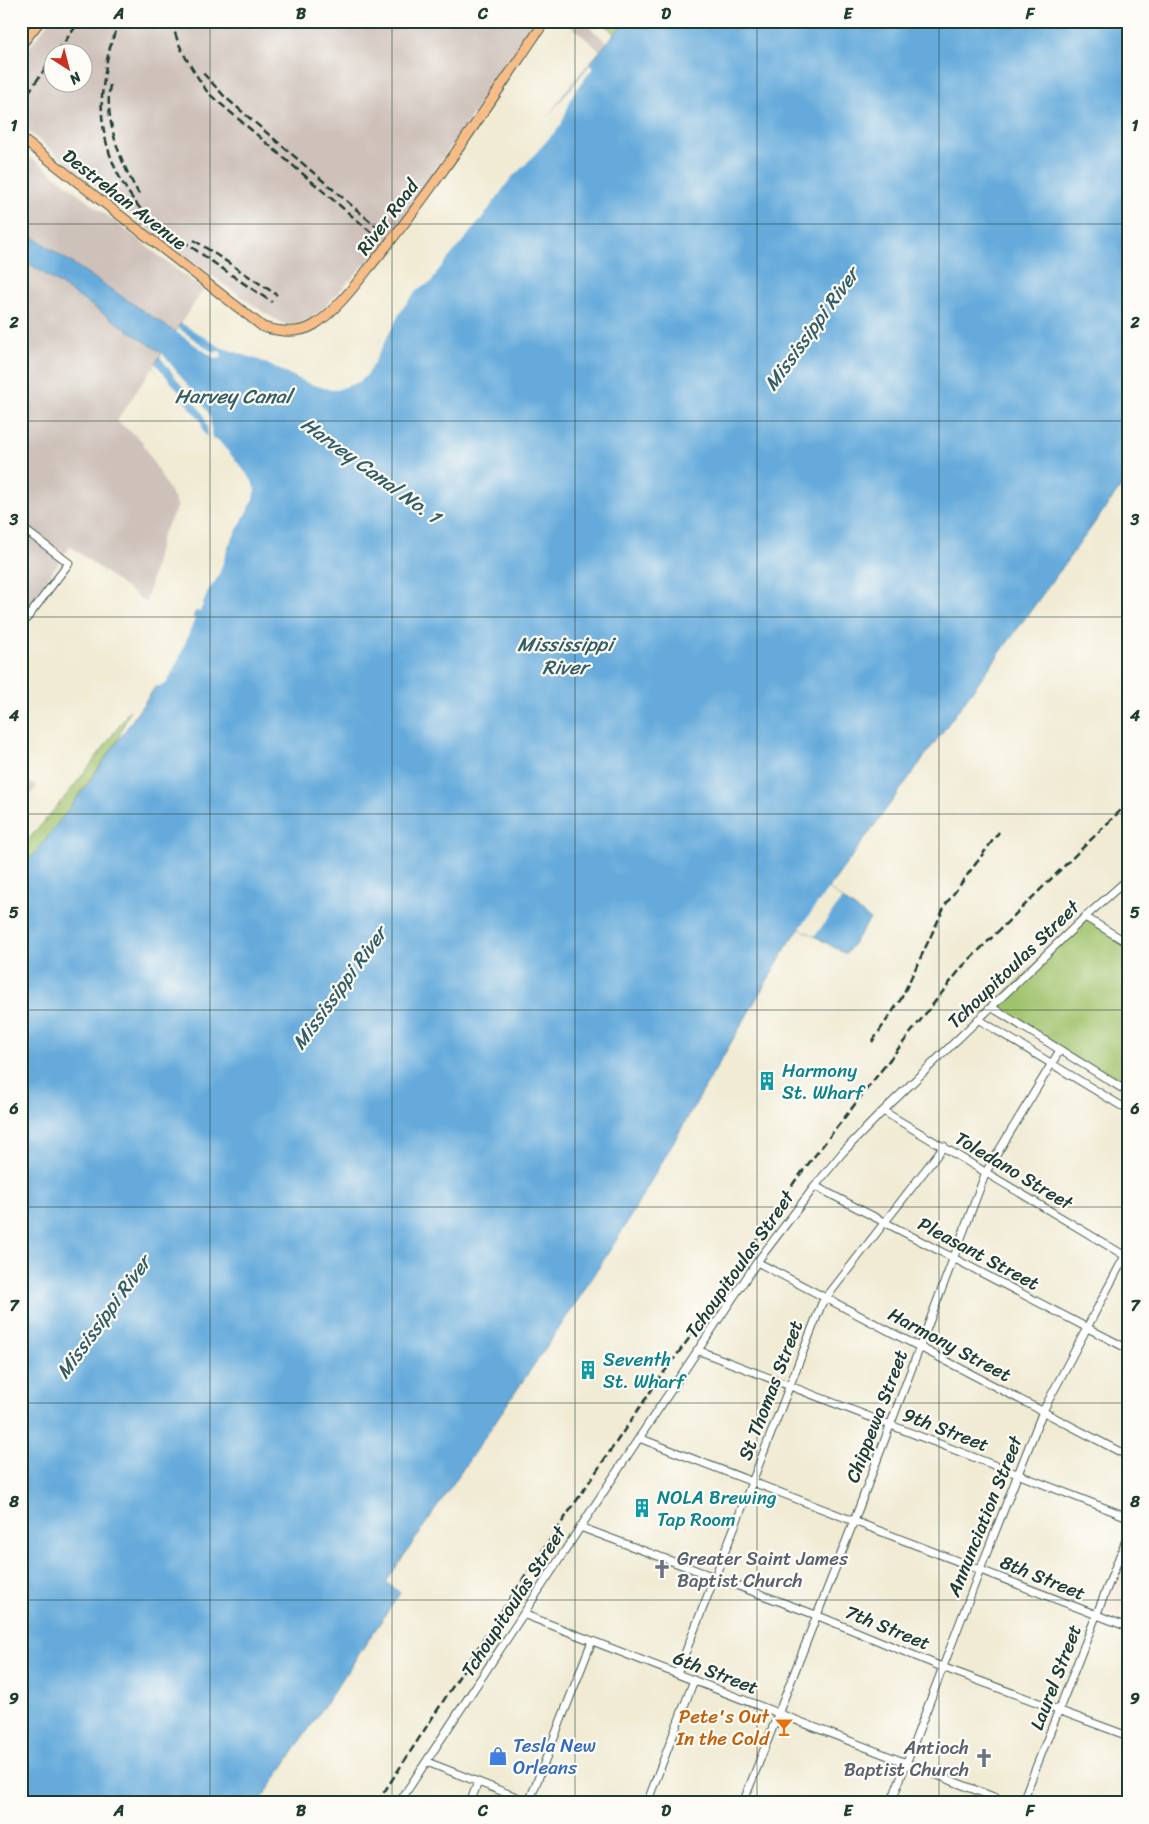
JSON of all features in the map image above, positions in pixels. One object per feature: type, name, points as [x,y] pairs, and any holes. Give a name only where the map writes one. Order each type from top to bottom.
[{"type":"main road","points":[[21,45],[40,21]]},
{"type":"main road","name":"River Road","points":[[209,286],[263,327],[279,332],[297,331],[314,325],[328,314],[353,288],[404,226],[545,21]]},
{"type":"main road","name":"Destrehan Avenue","points":[[21,138],[209,286]]},
{"type":"street","points":[[21,527],[69,563],[21,626]]},
{"type":"street","name":"Tchoupitoulas Street","points":[[399,1803],[697,1350],[757,1262],[815,1186],[843,1152],[883,1111],[1128,879]]},
{"type":"street","points":[[1086,917],[1128,943]]},
{"type":"street","points":[[991,1007],[1128,1092]]},
{"type":"street","points":[[978,1019],[1128,1110]]},
{"type":"street","name":"Chippewa Street","points":[[743,1803],[854,1521],[986,1172],[1060,1050]]},
{"type":"street","name":"Toledano Street","points":[[883,1111],[1127,1254]]},
{"type":"street","name":"St Thomas Street","points":[[677,1674],[825,1297],[944,1146]]},
{"type":"street","name":"Pleasant Street","points":[[815,1186],[1128,1350]]},
{"type":"street","name":"Annunciation Street","points":[[891,1803],[942,1667],[1043,1411],[1127,1254]]},
{"type":"street","name":"Harmony Street","points":[[757,1262],[1128,1456]]},
{"type":"street","name":"9th Street","points":[[697,1350],[1128,1517]]},
{"type":"street","name":"8th Street","points":[[639,1438],[1128,1628]]},
{"type":"street","name":"7th Street","points":[[580,1527],[714,1576],[816,1615],[942,1667],[1128,1736]]},
{"type":"street","name":"Laurel Street","points":[[1022,1803],[1128,1535]]},
{"type":"street","name":"6th Street","points":[[523,1614],[1009,1803]]},
{"type":"street","points":[[427,1762],[531,1802],[592,1641]]},
{"type":"street","points":[[647,1803],[694,1680]]},
{"type":"street","points":[[470,1803],[478,1782]]},
{"type":"shaded area","points":[[50,21],[536,21],[389,238],[324,308],[310,319],[293,325],[282,323],[263,312],[172,247],[21,126],[21,57]]},
{"type":"shaded area","points":[[565,21],[582,21],[637,67],[627,74]]},
{"type":"shaded area","points":[[21,149],[26,156],[34,159],[203,290],[176,332],[21,229]]},
{"type":"shaded area","points":[[21,258],[162,353],[117,421],[141,440],[178,506],[162,535],[146,603],[70,546],[21,617]]},
{"type":"shaded area","points":[[21,777],[37,787],[21,804]]},
{"type":"shaded area","points":[[1128,1551],[1128,1621],[1104,1612]]},
{"type":"green space","points":[[611,21],[638,21],[622,42],[607,27]]},
{"type":"green space","points":[[130,710],[116,743],[21,875],[21,848],[78,781]]},
{"type":"green space","points":[[1085,917],[1128,943],[1128,1092],[991,1007]]},
{"type":"water","name":"Mississippi River","points":[[625,21],[1128,21],[1128,477],[828,889],[870,919],[846,954],[800,928],[787,946],[622,1231],[576,1303],[386,1582],[400,1593],[259,1803],[21,1803],[21,871],[88,784],[167,670],[247,509],[251,488],[212,439],[203,437],[197,424],[153,367],[162,353],[21,258],[21,229],[175,332],[184,319],[221,343],[336,383],[367,366],[394,316],[496,191],[566,92]]},
{"type":"pier","points":[[590,64],[593,68],[573,94],[561,125],[511,178],[483,217],[437,272],[432,282],[418,289],[402,309],[368,374],[359,382],[336,390],[310,384],[259,360],[220,347],[181,323],[185,317],[222,340],[280,363],[335,380],[365,365],[379,343],[392,314],[494,189],[545,120]]},
{"type":"pier","points":[[178,328],[214,353],[221,352],[222,358],[216,359],[176,332]]},
{"type":"pier","points":[[162,353],[210,416],[212,439],[218,440],[242,468],[252,481],[255,491],[252,502],[229,545],[218,577],[208,591],[200,612],[193,610],[217,555],[244,508],[248,489],[211,441],[202,439],[153,367],[155,363],[180,393],[184,401],[201,421],[203,432],[208,437],[204,415],[160,357]]},
{"type":"pier","points":[[189,618],[195,618],[178,661],[166,684],[155,687]]},
{"type":"pier","points":[[828,889],[842,899],[815,936],[800,928]]},
{"type":"railway","points":[[64,42],[80,21]]},
{"type":"railway","points":[[121,21],[109,53],[102,103],[105,135],[114,166],[121,180],[129,194],[150,218],[272,302]]},
{"type":"railway","points":[[172,21],[182,50],[208,93],[372,233]]},
{"type":"railway","points":[[21,103],[42,73]]},
{"type":"railway","points":[[203,73],[225,97],[377,227]]},
{"type":"railway","points":[[110,85],[109,113],[112,127],[120,156],[139,194]]},
{"type":"railway","points":[[194,240],[277,295]]},
{"type":"railway","points":[[377,1803],[501,1612],[659,1379],[713,1306],[795,1181],[962,967],[1128,803]]},
{"type":"railway","points":[[872,1042],[901,999],[946,904],[999,832]]},
{"type":"place","name":"Harmony St. Wharf","points":[[767,1081]]},
{"type":"place","name":"Seventh St. Wharf","points":[[588,1370]]},
{"type":"place","name":"NOLA Brewing Tap Room","points":[[642,1508]]},
{"type":"place","name":"Greater Saint James Baptist Church","points":[[662,1569]]},
{"type":"place","name":"Pete's Out In the Cold","points":[[784,1727]]},
{"type":"place","name":"Tesla New Orleans","points":[[498,1756]]},
{"type":"place","name":"Antioch Baptist Church","points":[[984,1758]]},
{"type":"water label","name":"Harvey Canal","points":[[233,396]]},
{"type":"water label","name":"Harvey Canal No. 1","points":[[371,470]]}]
